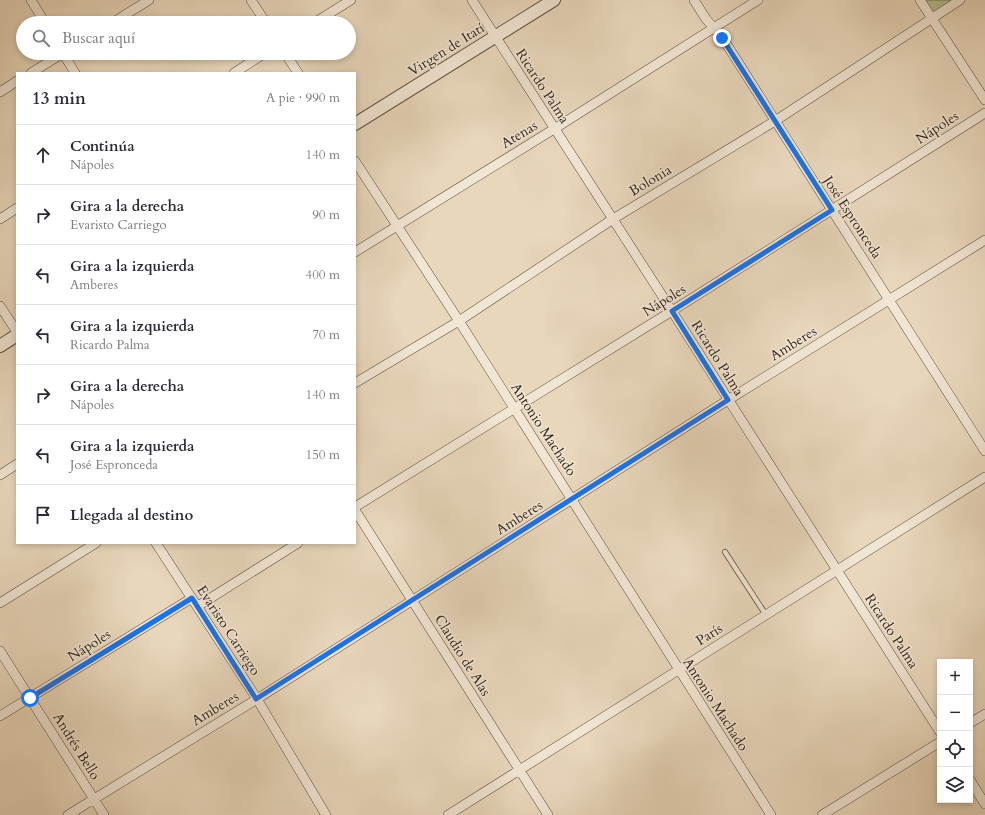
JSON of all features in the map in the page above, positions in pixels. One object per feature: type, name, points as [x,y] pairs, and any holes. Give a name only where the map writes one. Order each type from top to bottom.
[{"type":"street","points":[[31,0],[41,16]]},
{"type":"street","points":[[123,16],[149,0]]},
{"type":"street","points":[[251,0],[261,16]]},
{"type":"street","points":[[325,16],[351,0]]},
{"type":"street","name":"Ricardo Palma","points":[[472,0],[939,731]]},
{"type":"street","name":"Virgen de Itatí","points":[[356,123],[554,0]]},
{"type":"street","name":"José Espronceda","points":[[694,0],[775,121],[985,451]]},
{"type":"street","name":"Atenas","points":[[356,251],[554,129],[758,0]]},
{"type":"street","points":[[920,0],[985,100]]},
{"type":"street","name":"Bolonia","points":[[356,382],[458,321],[613,219],[775,121],[960,0]]},
{"type":"street","points":[[33,72],[52,60]]},
{"type":"street","points":[[67,60],[74,72]]},
{"type":"street","points":[[236,72],[254,60]]},
{"type":"street","points":[[289,60],[297,72]]},
{"type":"street","points":[[0,92],[16,82]]},
{"type":"street","name":"Nápoles","points":[[356,506],[514,410],[985,113]]},
{"type":"street","name":"Antonio Machado","points":[[356,163],[771,815]]},
{"type":"street","points":[[0,219],[16,209]]},
{"type":"street","name":"Amberes","points":[[68,815],[256,699],[888,299],[985,240]]},
{"type":"street","points":[[0,306],[16,330]]},
{"type":"street","points":[[0,346],[16,336]]},
{"type":"street","points":[[0,475],[16,465]]},
{"type":"street","name":"París","points":[[448,815],[985,477]]},
{"type":"street","name":"Claudio de Alas","points":[[356,512],[548,815]]},
{"type":"street","points":[[0,603],[94,544]]},
{"type":"street","name":"Evaristo Carriego","points":[[157,544],[256,699],[326,815]]},
{"type":"street","name":"Nápoles","points":[[0,716],[296,544]]},
{"type":"street","name":"Andrés Bello","points":[[0,651],[104,815]]},
{"type":"street","points":[[973,721],[985,714]]},
{"type":"street","points":[[822,815],[937,744]]},
{"type":"street","points":[[973,785],[985,804]]},
{"type":"lane","points":[[725,552],[766,615]]},
{"type":"green space","points":[[920,0],[960,0],[932,18]]},
{"type":"route","points":[[30,698],[192,598],[256,699],[728,400],[672,311],[832,210],[722,38]]}]
